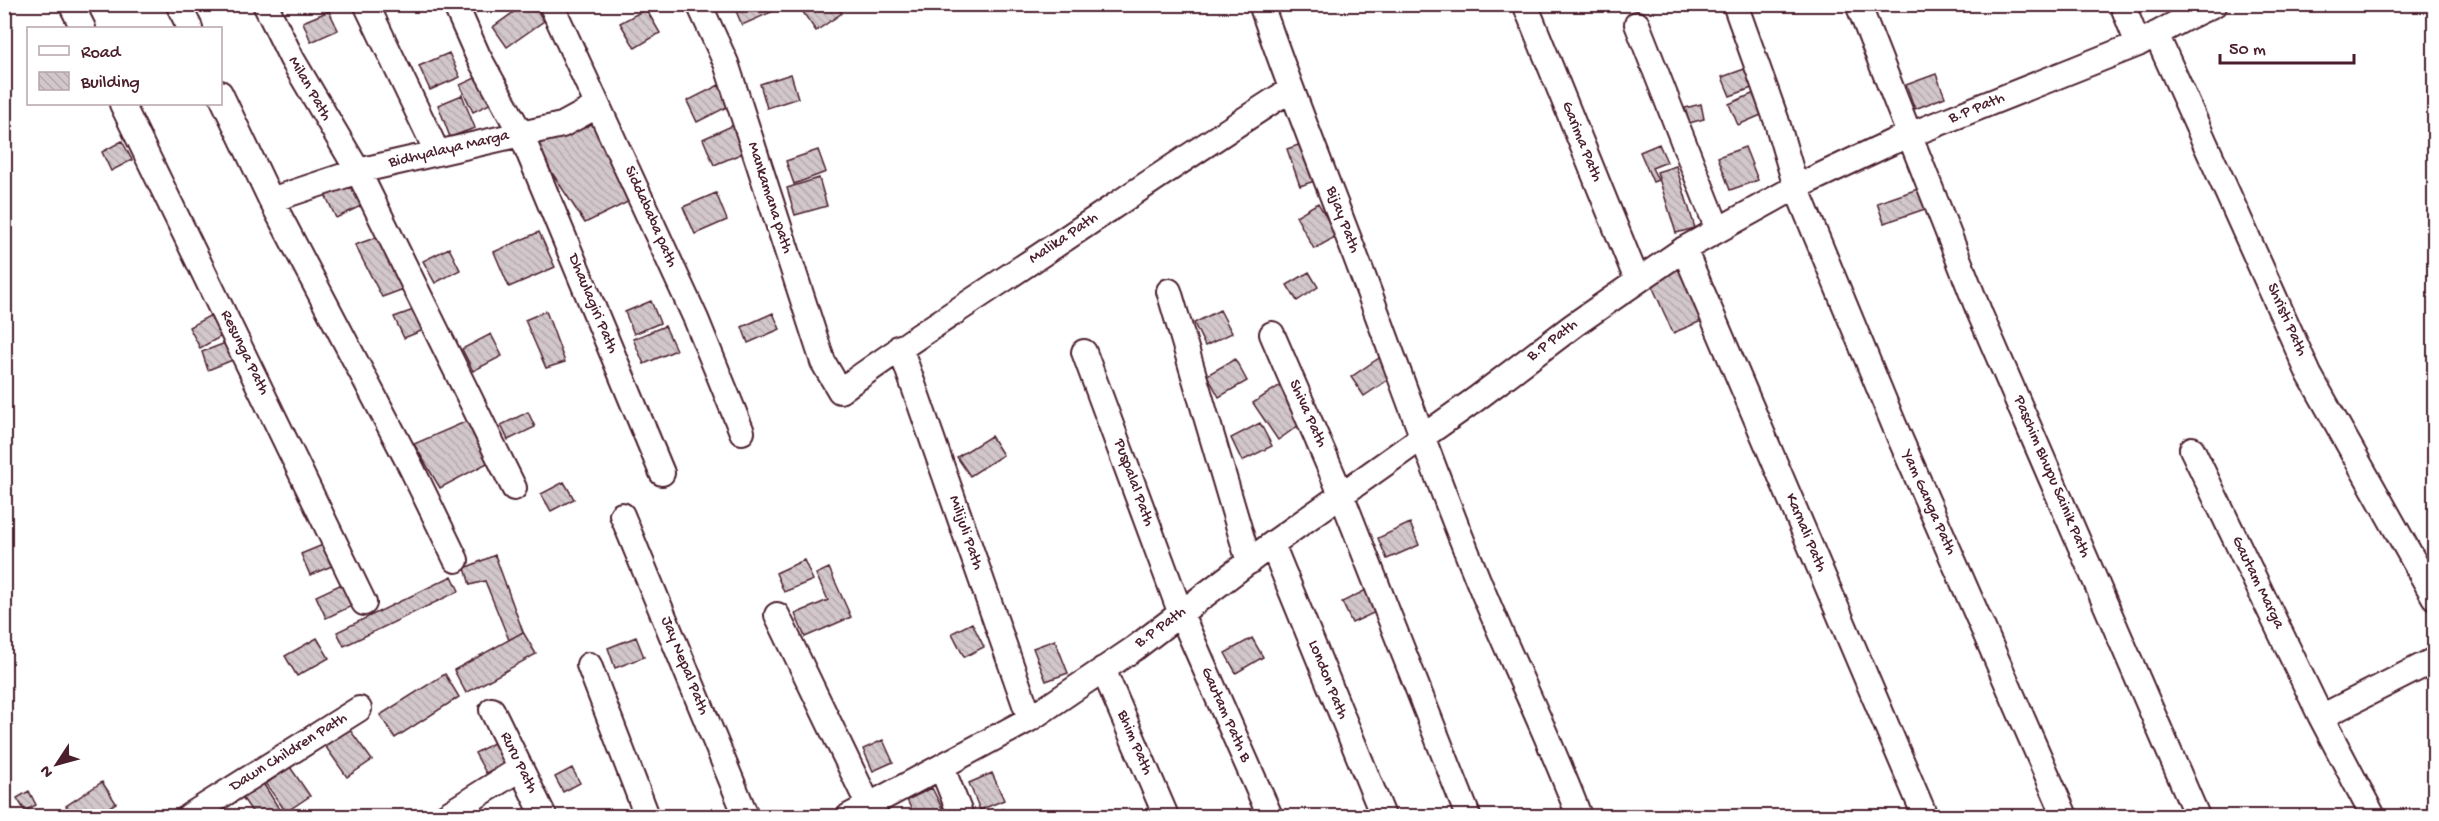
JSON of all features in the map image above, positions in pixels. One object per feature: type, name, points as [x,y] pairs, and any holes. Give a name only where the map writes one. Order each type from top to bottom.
[{"type":"street","points":[[71,4],[82,27]]},
{"type":"street","points":[[178,4],[190,27]]},
{"type":"street","name":"Milan Path","points":[[265,4],[292,59],[358,171],[514,488]]},
{"type":"street","points":[[366,4],[437,152]]},
{"type":"street","name":"Bidhyalaya Marga","points":[[271,200],[358,171],[521,134],[478,56],[454,4]]},
{"type":"street","name":"Siddababa path","points":[[551,4],[691,309],[742,432]]},
{"type":"street","name":"Mankamana path","points":[[699,4],[726,63],[823,362],[840,391]]},
{"type":"street","name":"Bijay Path","points":[[1261,4],[1290,90],[1337,207],[1420,436],[1503,642],[1579,816]]},
{"type":"street","name":"Garima Path","points":[[1525,4],[1637,280]]},
{"type":"street","name":"Yam Ganga Path","points":[[1736,4],[1776,120],[1796,187],[1895,427],[2065,816]]},
{"type":"street","name":"Paschim Bhupu Sainik Path","points":[[1858,4],[1980,314],[2197,816]]},
{"type":"street","name":"Shristi Path","points":[[2122,4],[2147,39],[2309,374],[2434,597]]},
{"type":"street","name":"B.P Path","points":[[859,811],[1030,720],[1181,614],[1420,436],[1476,399],[1637,280],[1683,249],[1796,187],[1909,135],[2147,39],[2181,12],[2214,4]]},
{"type":"street","points":[[1637,24],[1718,230]]},
{"type":"street","name":"Malika Path","points":[[840,391],[900,347],[1290,90]]},
{"type":"street","points":[[222,97],[271,200],[412,469],[456,560]]},
{"type":"street","name":"Resunga Path","points":[[122,105],[364,603]]},
{"type":"street","points":[[521,134],[562,125],[597,106]]},
{"type":"street","name":"Dhaulagiri Path","points":[[521,134],[662,473]]},
{"type":"street","name":"Karnali Path","points":[[1683,249],[1926,816]]},
{"type":"street","points":[[1169,291],[1249,562]]},
{"type":"street","name":"Shiva Path","points":[[1272,334],[1341,494],[1468,816]]},
{"type":"street","name":"Milijuli Path","points":[[900,347],[1030,720]]},
{"type":"street","name":"Puspalal Path","points":[[1084,352],[1181,614]]},
{"type":"street","name":"Gautam Marga","points":[[2193,449],[2321,717],[2373,816]]},
{"type":"street","name":"Jay Nepal Path","points":[[622,515],[746,816]]},
{"type":"street","name":"London Path","points":[[1272,544],[1383,816]]},
{"type":"street","name":"Gautam Path B","points":[[1181,614],[1270,816]]},
{"type":"street","points":[[777,615],[859,811]]},
{"type":"street","points":[[2321,717],[2434,660]]},
{"type":"street","points":[[589,666],[647,816]]},
{"type":"street","name":"Bhim Path","points":[[1103,669],[1166,816]]},
{"type":"street","name":"Dawn Children Path","points":[[189,816],[359,709]]},
{"type":"street","name":"Ruru Path","points":[[492,710],[544,816]]},
{"type":"street","points":[[445,816],[521,768]]},
{"type":"street","points":[[942,768],[962,816]]},
{"type":"building","points":[[525,4],[533,4],[544,21],[507,47],[493,27]]},
{"type":"building","points":[[733,4],[773,4],[776,10],[742,25]]},
{"type":"building","points":[[805,4],[836,4],[842,13],[816,31],[800,8]]},
{"type":"building","points":[[646,9],[660,33],[635,48],[620,23]]},
{"type":"building","points":[[329,11],[338,30],[311,42],[303,22]]},
{"type":"building","points":[[449,53],[460,77],[430,90],[419,66]]},
{"type":"building","points":[[1753,66],[1760,85],[1730,96],[1722,77]]},
{"type":"building","points":[[484,74],[496,101],[473,112],[460,85]]},
{"type":"building","points":[[791,74],[798,98],[767,108],[760,84]]},
{"type":"building","points":[[1936,74],[1945,97],[1915,109],[1906,85]]},
{"type":"building","points":[[719,85],[729,106],[697,122],[687,101]]},
{"type":"building","points":[[1759,91],[1768,112],[1738,125],[1729,104]]},
{"type":"building","points":[[462,95],[475,128],[450,137],[438,105]]},
{"type":"building","points":[[1701,104],[1704,119],[1689,123],[1685,108]]},
{"type":"building","points":[[595,119],[634,199],[585,223],[533,144]]},
{"type":"building","points":[[736,124],[748,151],[714,165],[703,139]]},
{"type":"building","points":[[122,141],[132,160],[111,171],[102,152]]},
{"type":"building","points":[[1304,143],[1317,180],[1300,186],[1287,149]]},
{"type":"building","points":[[1659,144],[1667,162],[1652,168],[1658,180],[1653,182],[1640,152]]},
{"type":"building","points":[[1745,147],[1758,180],[1730,190],[1718,157]]},
{"type":"building","points":[[818,150],[826,172],[794,184],[786,161]]},
{"type":"building","points":[[1676,166],[1695,228],[1676,233],[1657,172]]},
{"type":"building","points":[[819,178],[827,206],[795,215],[787,188]]},
{"type":"building","points":[[355,181],[365,204],[336,218],[324,192]]},
{"type":"building","points":[[1918,189],[1925,209],[1884,223],[1877,203]]},
{"type":"building","points":[[716,193],[727,220],[695,234],[683,207]]},
{"type":"building","points":[[1318,203],[1337,236],[1314,249],[1296,216]]},
{"type":"building","points":[[539,232],[555,267],[509,287],[494,252]]},
{"type":"building","points":[[380,236],[409,287],[382,297],[355,245]]},
{"type":"building","points":[[449,248],[460,270],[435,283],[423,261]]},
{"type":"building","points":[[1685,264],[1706,319],[1673,333],[1649,279]]},
{"type":"building","points":[[1309,272],[1318,287],[1297,301],[1287,285]]},
{"type":"building","points":[[651,301],[660,323],[634,334],[625,312]]},
{"type":"building","points":[[419,308],[426,329],[404,338],[394,317]]},
{"type":"building","points":[[1220,310],[1232,333],[1205,346],[1194,323]]},
{"type":"building","points":[[546,311],[565,362],[546,368],[525,320]]},
{"type":"building","points":[[773,313],[780,329],[748,343],[742,327]]},
{"type":"building","points":[[211,315],[222,336],[200,348],[189,327]]},
{"type":"building","points":[[665,326],[676,350],[644,364],[633,339]]},
{"type":"building","points":[[491,334],[502,356],[473,371],[462,349]]},
{"type":"building","points":[[228,342],[235,359],[208,370],[202,352]]},
{"type":"building","points":[[1382,356],[1395,375],[1364,396],[1351,377]]},
{"type":"building","points":[[1235,359],[1247,381],[1219,397],[1207,375]]},
{"type":"building","points":[[1282,384],[1306,420],[1278,440],[1253,403]]},
{"type":"building","points":[[528,412],[535,427],[508,440],[501,425]]},
{"type":"building","points":[[472,419],[493,460],[440,488],[414,444]]},
{"type":"building","points":[[1260,423],[1272,446],[1242,461],[1231,438]]},
{"type":"building","points":[[991,436],[1003,455],[970,476],[957,457]]},
{"type":"building","points":[[564,482],[574,499],[551,511],[541,494]]},
{"type":"building","points":[[1410,523],[1419,545],[1387,559],[1378,538]]},
{"type":"building","points":[[330,542],[339,563],[310,575],[301,554]]},
{"type":"building","points":[[495,555],[523,632],[509,640],[485,581],[470,585],[465,568]]},
{"type":"building","points":[[804,560],[813,580],[784,592],[776,573]]},
{"type":"building","points":[[829,568],[851,617],[805,637],[795,614],[828,600],[816,574]]},
{"type":"building","points":[[452,576],[459,591],[344,646],[337,632]]},
{"type":"building","points":[[344,583],[354,605],[326,618],[316,596]]},
{"type":"building","points":[[1370,588],[1380,610],[1352,623],[1342,602]]},
{"type":"building","points":[[972,623],[984,647],[964,657],[952,633]]},
{"type":"building","points":[[523,632],[536,654],[466,693],[454,670]]},
{"type":"building","points":[[636,637],[644,657],[615,668],[608,648]]},
{"type":"building","points":[[317,638],[329,658],[297,676],[285,656]]},
{"type":"building","points":[[1252,638],[1263,657],[1236,673],[1225,653]]},
{"type":"building","points":[[1055,640],[1068,673],[1046,681],[1033,648]]},
{"type":"building","points":[[445,674],[459,697],[395,738],[380,715]]},
{"type":"building","points":[[347,726],[372,760],[347,777],[323,743]]},
{"type":"building","points":[[501,739],[512,759],[486,773],[475,753]]},
{"type":"building","points":[[883,740],[893,762],[873,771],[863,749]]},
{"type":"building","points":[[290,767],[310,796],[286,812],[266,784]]},
{"type":"building","points":[[572,768],[580,783],[563,792],[555,777]]},
{"type":"building","points":[[992,773],[1004,800],[980,810],[969,783]]},
{"type":"building","points":[[102,782],[116,803],[95,816],[73,816],[66,806]]},
{"type":"building","points":[[263,783],[281,812],[273,816],[255,816],[242,797]]},
{"type":"building","points":[[932,788],[944,812],[936,816],[915,816],[907,800]]},
{"type":"building","points":[[29,791],[36,805],[25,811],[17,798]]},
{"type":"building","points":[[1003,809],[1006,816],[985,816]]}]
